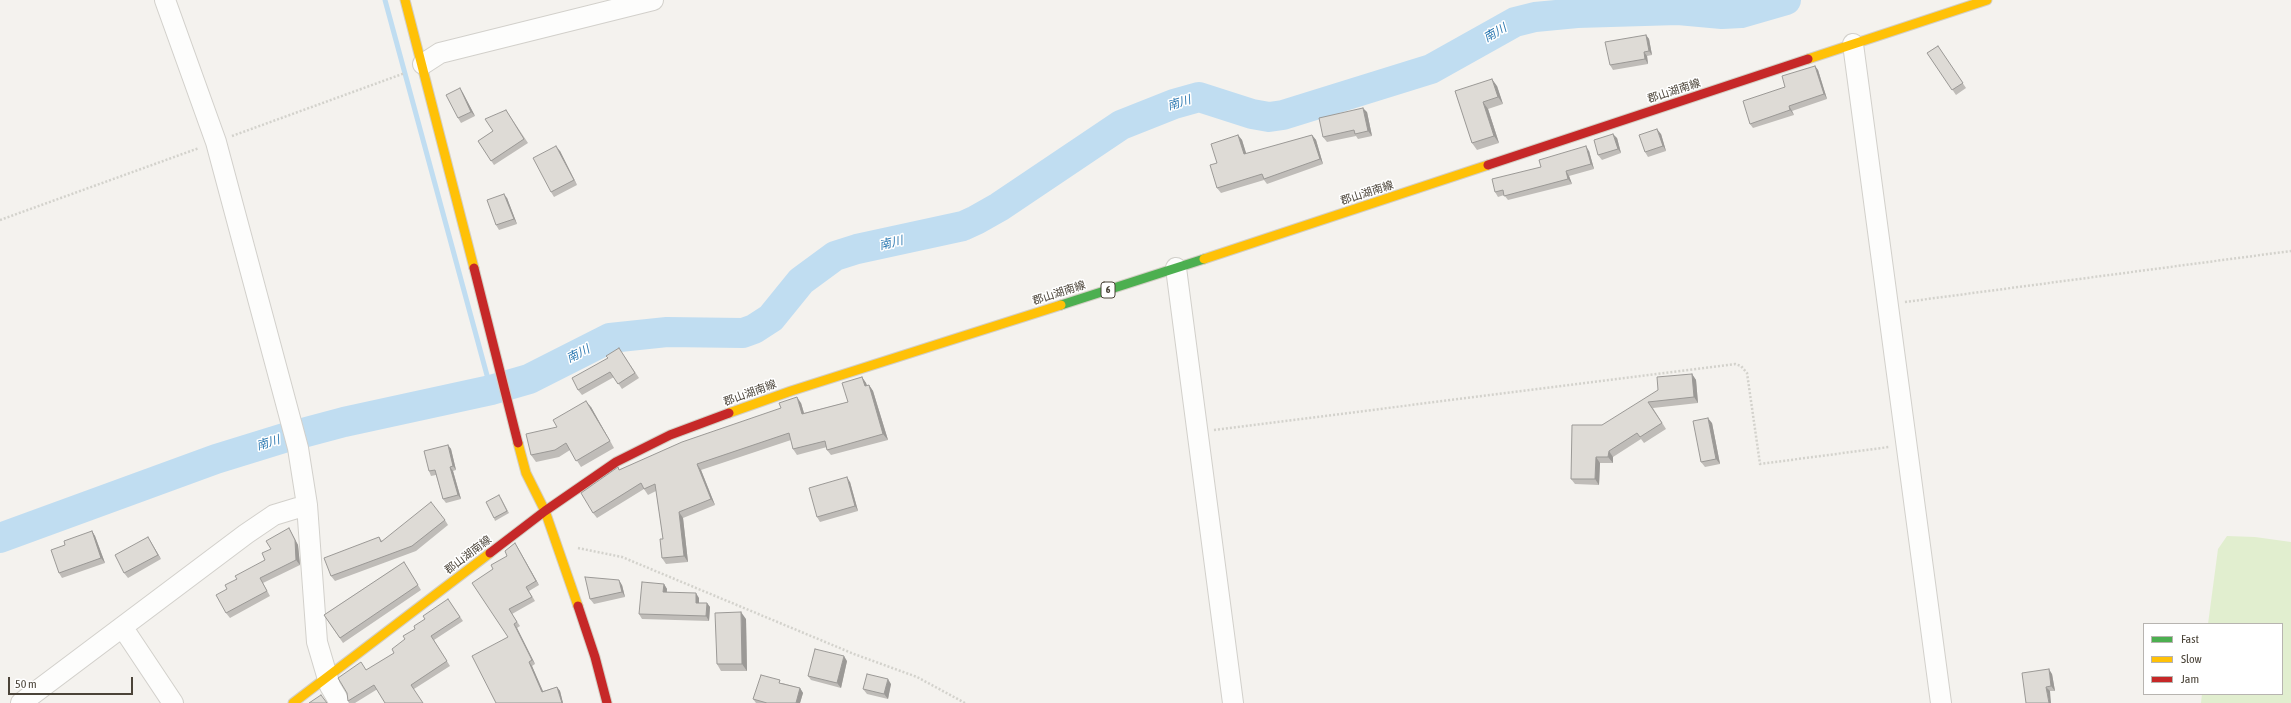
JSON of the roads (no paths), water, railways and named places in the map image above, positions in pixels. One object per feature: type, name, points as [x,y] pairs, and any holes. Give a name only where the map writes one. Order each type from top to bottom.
[{"type":"main road","points":[[405,0],[423,64],[526,473],[545,511],[558,547],[595,657],[607,703]]},
{"type":"main road","name":"郡山湖南線","points":[[293,703],[545,511],[616,462],[670,435],[791,391],[1176,268],[1986,0]]},
{"type":"street","points":[[165,0],[216,142],[298,448],[307,504],[317,642],[330,686],[340,703]]},
{"type":"street","points":[[423,64],[440,53],[653,0]]},
{"type":"street","points":[[1853,44],[1941,703]]},
{"type":"street","points":[[1176,268],[1234,703]]},
{"type":"street","points":[[21,703],[123,628],[246,534],[274,516],[307,504]]},
{"type":"street","points":[[123,628],[172,703]]},
{"type":"waterway","points":[[385,0],[491,390]]},
{"type":"waterway","name":"南川","points":[[0,538],[216,459],[284,438],[344,422],[491,390],[529,379],[610,338],[667,332],[743,333],[754,329],[771,318],[801,281],[835,256],[857,249],[963,226],[999,207],[1121,125],[1174,104],[1199,97],[1252,114],[1269,117],[1283,115],[1431,69],[1515,22],[1535,17],[1577,13],[1678,10],[1722,14],[1741,13],[1786,0]]}]
